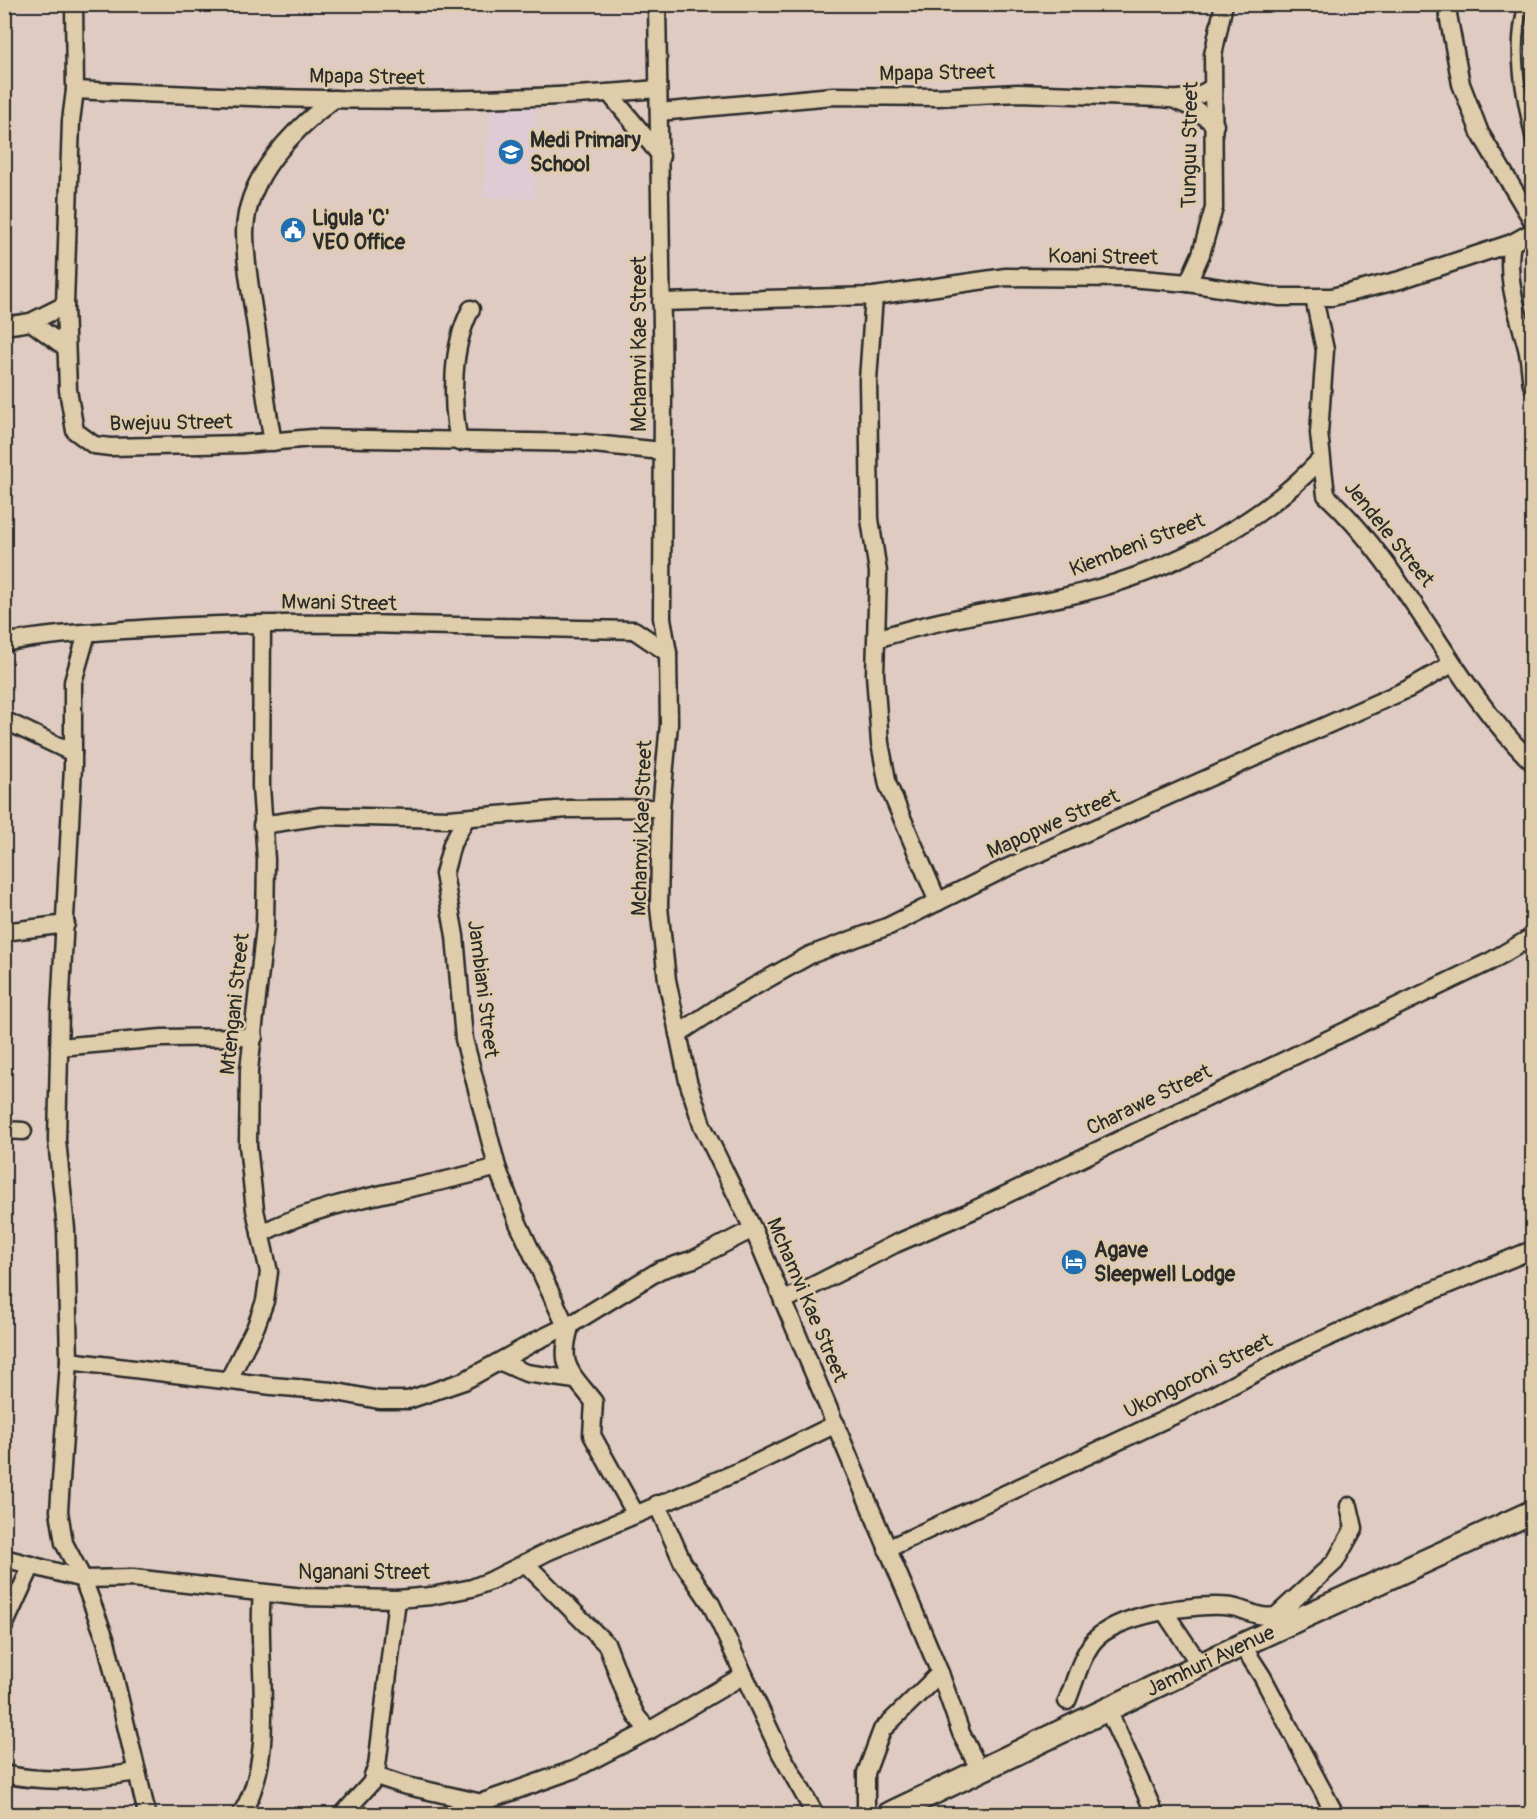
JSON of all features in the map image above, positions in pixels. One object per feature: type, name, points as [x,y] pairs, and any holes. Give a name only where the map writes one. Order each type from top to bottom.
[{"type":"street","name":"Bwejuu Street","points":[[74,4],[75,90],[71,121],[65,347],[75,431],[94,446],[136,447],[273,442],[313,438],[584,443],[662,451]]},
{"type":"street","name":"Mchamvi Kae Street","points":[[657,4],[657,88],[661,156],[662,451],[665,564],[662,618],[668,653],[669,724],[662,808],[659,907],[667,980],[688,1081],[702,1125],[753,1229],[940,1672],[961,1732],[980,1771]]},
{"type":"street","name":"Tunguu Street","points":[[1188,283],[1209,232],[1214,208],[1213,54],[1224,4]]},
{"type":"street","points":[[1446,4],[1461,84],[1480,133],[1532,222]]},
{"type":"street","name":"Mpapa Street","points":[[659,112],[833,96],[938,97],[1018,93],[1161,98],[1177,101],[1203,94],[1213,87]]},
{"type":"street","name":"Mpapa Street","points":[[75,90],[334,99],[512,99],[657,88]]},
{"type":"street","points":[[609,93],[661,156]]},
{"type":"street","points":[[273,442],[248,284],[245,231],[248,212],[257,187],[277,155],[310,117],[334,99]]},
{"type":"street","points":[[1177,101],[1194,108],[1215,124]]},
{"type":"street","name":"Koani Street","points":[[661,302],[874,296],[1006,277],[1130,278],[1188,283],[1280,297],[1314,298],[1352,293],[1400,280],[1512,243],[1532,222]]},
{"type":"street","points":[[1512,243],[1509,258],[1513,297],[1527,350],[1533,385]]},
{"type":"street","points":[[874,296],[868,380],[870,519],[878,572],[875,674],[880,743],[888,785],[938,902]]},
{"type":"street","name":"Jendele Street","points":[[1314,298],[1325,350],[1319,433],[1320,459],[1326,495],[1353,520],[1405,589],[1452,664],[1494,721],[1533,762]]},
{"type":"street","points":[[4,326],[31,322],[65,305]]},
{"type":"street","points":[[459,442],[455,408],[456,361],[460,335],[471,309]]},
{"type":"street","points":[[31,322],[65,347]]},
{"type":"street","name":"Kiembeni Street","points":[[877,639],[945,621],[1065,597],[1162,564],[1220,538],[1245,522],[1282,495],[1320,459]]},
{"type":"street","name":"Mwani Street","points":[[4,644],[46,635],[262,624],[634,630],[668,653]]},
{"type":"street","name":"Mtengani Street","points":[[229,1379],[256,1326],[266,1300],[269,1272],[249,1173],[248,1154],[249,1070],[265,926],[266,860],[262,825],[262,624]]},
{"type":"street","points":[[87,633],[73,682],[73,753],[59,1047],[57,1140],[66,1229],[65,1299],[69,1361],[58,1511],[64,1543],[83,1579],[106,1641],[147,1815]]},
{"type":"street","name":"Mapopwe Street","points":[[678,1034],[786,966],[889,926],[1004,869],[1408,689],[1452,664]]},
{"type":"street","points":[[4,720],[73,753]]},
{"type":"street","points":[[262,825],[322,816],[399,819],[465,818],[568,809],[662,808]]},
{"type":"street","name":"Jambiani Street","points":[[465,818],[452,844],[444,874],[455,936],[464,1039],[497,1167],[518,1223],[569,1325]]},
{"type":"street","points":[[4,932],[66,924]]},
{"type":"street","name":"Charawe Street","points":[[783,1301],[895,1244],[976,1209],[1491,961],[1533,937]]},
{"type":"street","points":[[59,1047],[162,1038],[254,1036]]},
{"type":"street","points":[[4,1130],[23,1131]]},
{"type":"street","points":[[260,1234],[293,1217],[328,1206],[451,1180],[497,1167]]},
{"type":"street","points":[[69,1361],[272,1386],[332,1391],[379,1400],[408,1400],[464,1381],[569,1325],[660,1270],[694,1259],[753,1229]]},
{"type":"street","name":"Ukongoroni Street","points":[[887,1549],[1150,1427],[1293,1353],[1420,1296],[1533,1250]]},
{"type":"street","points":[[569,1325],[565,1359],[567,1369],[594,1402],[592,1435],[635,1513]]},
{"type":"street","points":[[501,1362],[526,1374],[575,1380]]},
{"type":"street","name":"Nganani Street","points":[[4,1558],[83,1579],[143,1579],[262,1593],[397,1599],[430,1596],[472,1588],[635,1513],[740,1471],[836,1424]]},
{"type":"street","points":[[657,1504],[683,1563],[711,1604],[780,1752],[815,1815]]},
{"type":"street","points":[[1067,1701],[1085,1654],[1094,1640],[1132,1620],[1199,1605],[1233,1607],[1263,1618],[1276,1616],[1335,1562],[1354,1528],[1349,1506]]},
{"type":"street","name":"Jamhuri Avenue","points":[[889,1815],[1242,1645],[1533,1512]]},
{"type":"street","points":[[525,1563],[607,1646],[627,1698],[649,1731]]},
{"type":"street","points":[[4,1626],[32,1565]]},
{"type":"street","points":[[241,1815],[251,1799],[262,1735],[264,1699],[260,1627],[262,1593]]},
{"type":"street","points":[[343,1815],[371,1783],[377,1766],[397,1599]]},
{"type":"street","points":[[1164,1611],[1200,1665]]},
{"type":"street","points":[[1242,1645],[1262,1676],[1335,1815]]},
{"type":"street","points":[[866,1815],[866,1773],[882,1730],[940,1672]]},
{"type":"street","points":[[449,1815],[573,1770],[649,1731],[744,1675]]},
{"type":"street","points":[[1108,1710],[1155,1815]]},
{"type":"street","points":[[4,1774],[25,1779],[63,1780],[137,1772]]},
{"type":"street","points":[[374,1775],[403,1785],[482,1803]]},
{"type":"lane","points":[[1524,4],[1518,61],[1521,97],[1533,145]]},
{"type":"shaded area","name":"Medi Primary School","points":[[491,104],[537,106],[534,200],[482,197]]},
{"type":"place","name":"Medi Primary School","points":[[511,152]]},
{"type":"place","name":"Ligula 'C' VEO Office","points":[[293,230]]},
{"type":"place","name":"Agave Sleepwell Lodge","points":[[1074,1262]]}]
